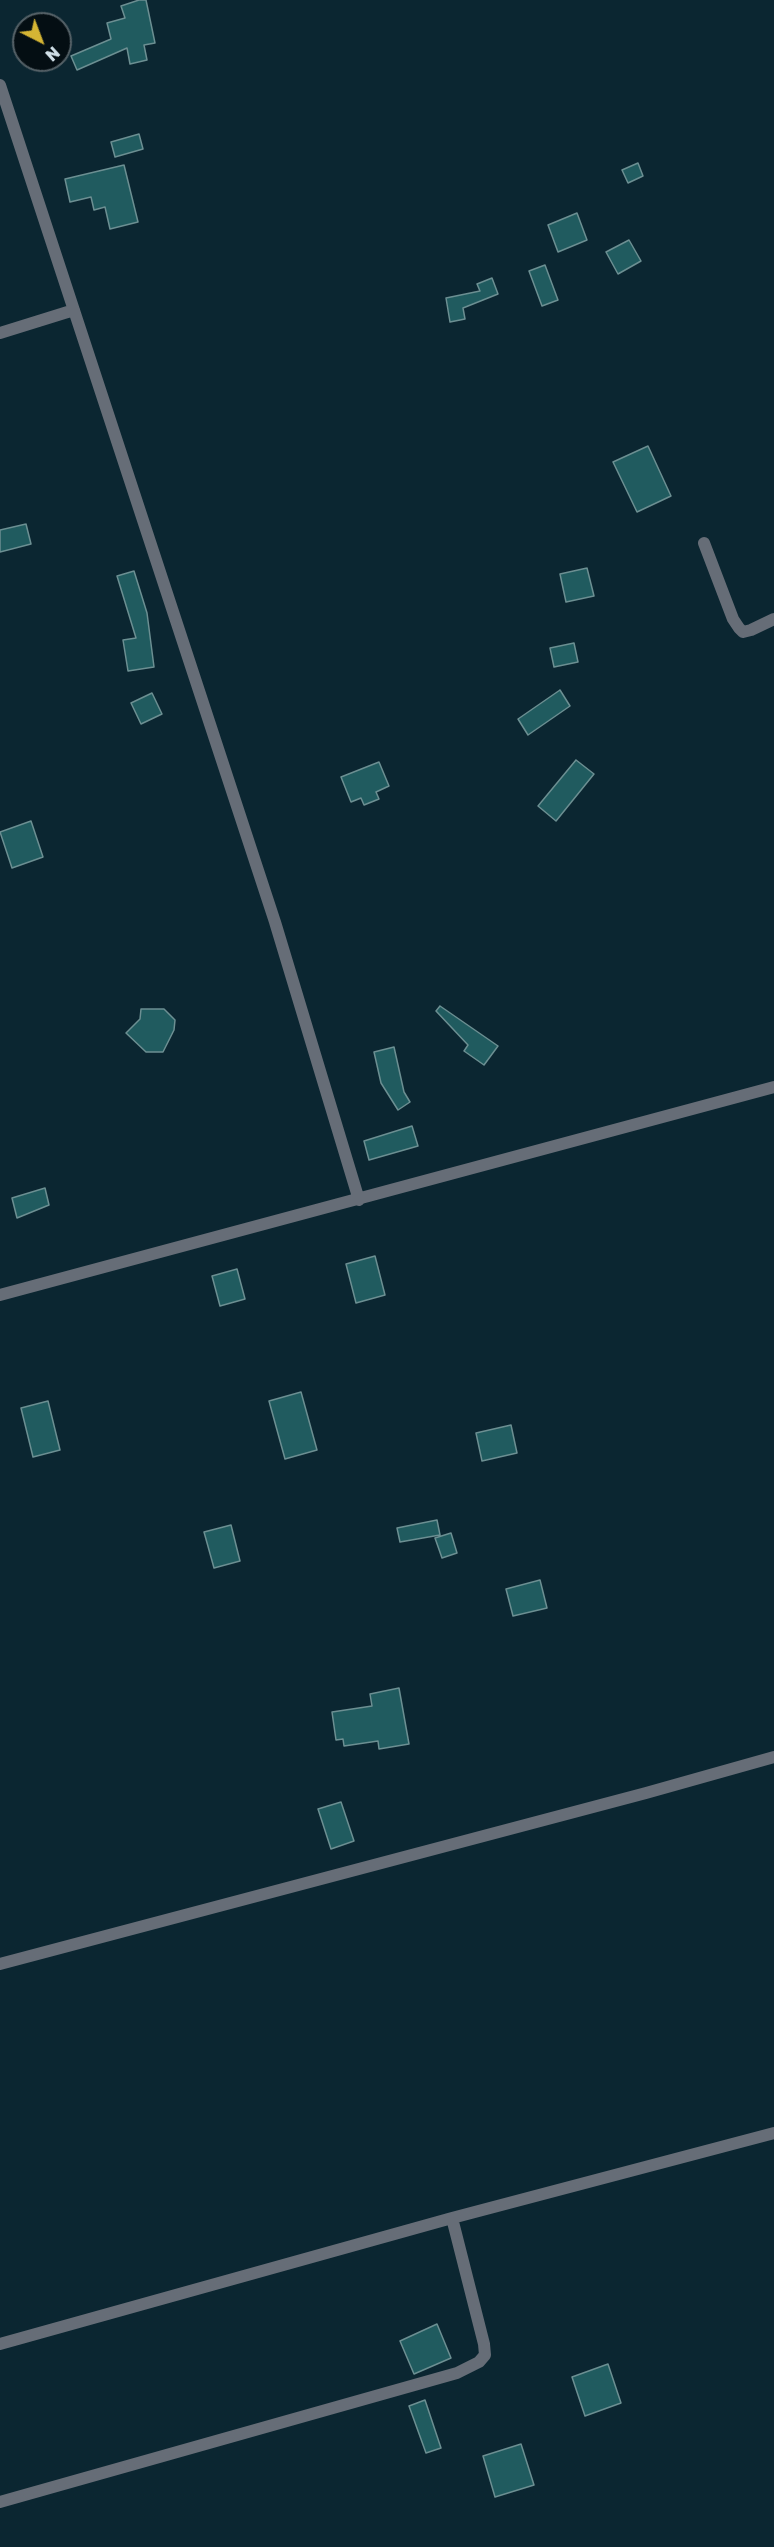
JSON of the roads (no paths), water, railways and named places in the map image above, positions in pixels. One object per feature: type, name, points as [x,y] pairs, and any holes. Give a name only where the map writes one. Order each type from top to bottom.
[{"type":"street","points":[[0,85],[275,922],[359,1200]]},
{"type":"street","points":[[0,333],[74,310]]},
{"type":"street","points":[[705,543],[733,619],[739,628],[743,632],[774,620]]},
{"type":"street","points":[[0,1294],[359,1200],[774,1087]]},
{"type":"street","points":[[0,1964],[646,1794],[774,1757]]},
{"type":"street","points":[[0,2344],[452,2218],[774,2133]]},
{"type":"street","points":[[0,2502],[457,2373],[479,2362],[485,2355],[484,2344],[452,2218]]}]
